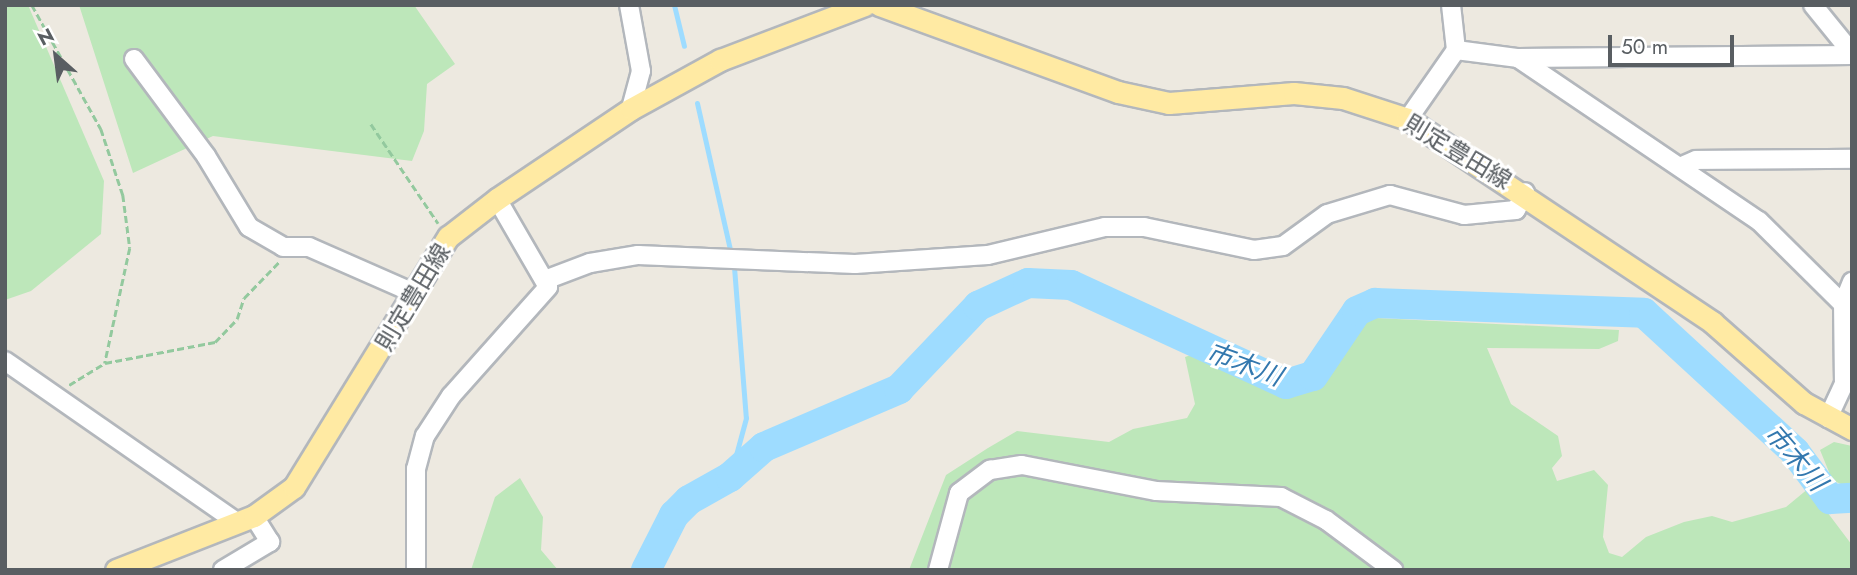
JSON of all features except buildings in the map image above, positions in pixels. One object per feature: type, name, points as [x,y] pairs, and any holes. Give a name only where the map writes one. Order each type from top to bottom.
[{"type":"main road","name":"則定豊田線","points":[[116,570],[246,519],[294,487],[448,237],[498,199],[631,109],[720,60],[865,5]]},
{"type":"main road","name":"則定豊田線","points":[[879,5],[1118,92],[1169,103],[1294,93],[1343,98],[1408,119],[1525,192],[1712,322],[1828,418],[1852,429]]},
{"type":"street","points":[[629,5],[641,71],[631,109]]},
{"type":"street","points":[[1408,119],[1456,50],[1451,5]]},
{"type":"street","points":[[1813,5],[1852,54]]},
{"type":"street","points":[[1456,50],[1518,58],[1852,54]]},
{"type":"street","points":[[1518,58],[1759,220],[1843,304]]},
{"type":"street","points":[[134,59],[206,156],[249,227],[283,247],[309,247],[414,293]]},
{"type":"street","points":[[1682,166],[1696,160],[1852,159]]},
{"type":"street","points":[[545,280],[590,263],[685,256],[909,262],[988,255],[1105,227],[1144,227],[1254,250],[1283,246],[1327,214],[1390,195],[1464,215],[1516,210],[1525,192]]},
{"type":"street","points":[[416,570],[416,469],[425,436],[451,396],[548,286],[498,199]]},
{"type":"street","points":[[1828,418],[1844,384],[1843,304],[1852,282]]},
{"type":"street","points":[[5,362],[246,519],[270,542],[223,570]]},
{"type":"street","points":[[938,570],[959,493],[990,470],[1022,465],[1156,491],[1281,497],[1326,520],[1393,570]]},
{"type":"path","points":[[32,5],[101,128],[123,195],[130,248],[105,363]]},
{"type":"path","points":[[371,124],[448,237]]},
{"type":"path","points":[[49,392],[105,363],[215,342],[263,276],[309,247]]},
{"type":"green space","points":[[5,5],[28,5],[104,181],[101,234],[31,291],[5,300]]},
{"type":"green space","points":[[79,5],[414,5],[455,64],[427,84],[424,131],[412,161],[213,136],[133,173]]},
{"type":"green space","points":[[1367,309],[1376,318],[1619,330],[1618,341],[1599,349],[1487,348],[1511,404],[1558,436],[1562,456],[1552,468],[1557,481],[1594,470],[1608,485],[1603,537],[1609,553],[1622,557],[1646,537],[1684,522],[1712,516],[1732,522],[1786,507],[1809,488],[1852,545],[1852,570],[909,570],[946,475],[1017,431],[1109,442],[1133,429],[1187,418],[1195,404],[1185,357],[1194,354],[1280,388],[1303,385],[1329,367],[1351,324]]},
{"type":"green space","points":[[1834,442],[1852,446],[1852,489],[1823,476],[1829,472],[1820,450]]},
{"type":"green space","points":[[520,478],[543,517],[541,550],[558,570],[471,570],[495,497]]},
{"type":"waterway","points":[[674,5],[684,46]]},
{"type":"waterway","points":[[697,103],[734,267],[746,418],[730,477]]},
{"type":"waterway","name":"市木川","points":[[646,570],[674,515],[689,500],[730,477],[764,447],[899,389],[978,306],[1028,283],[1071,285],[1286,384],[1313,376],[1357,311],[1375,303],[1644,313],[1795,452],[1830,499],[1852,498]]}]
